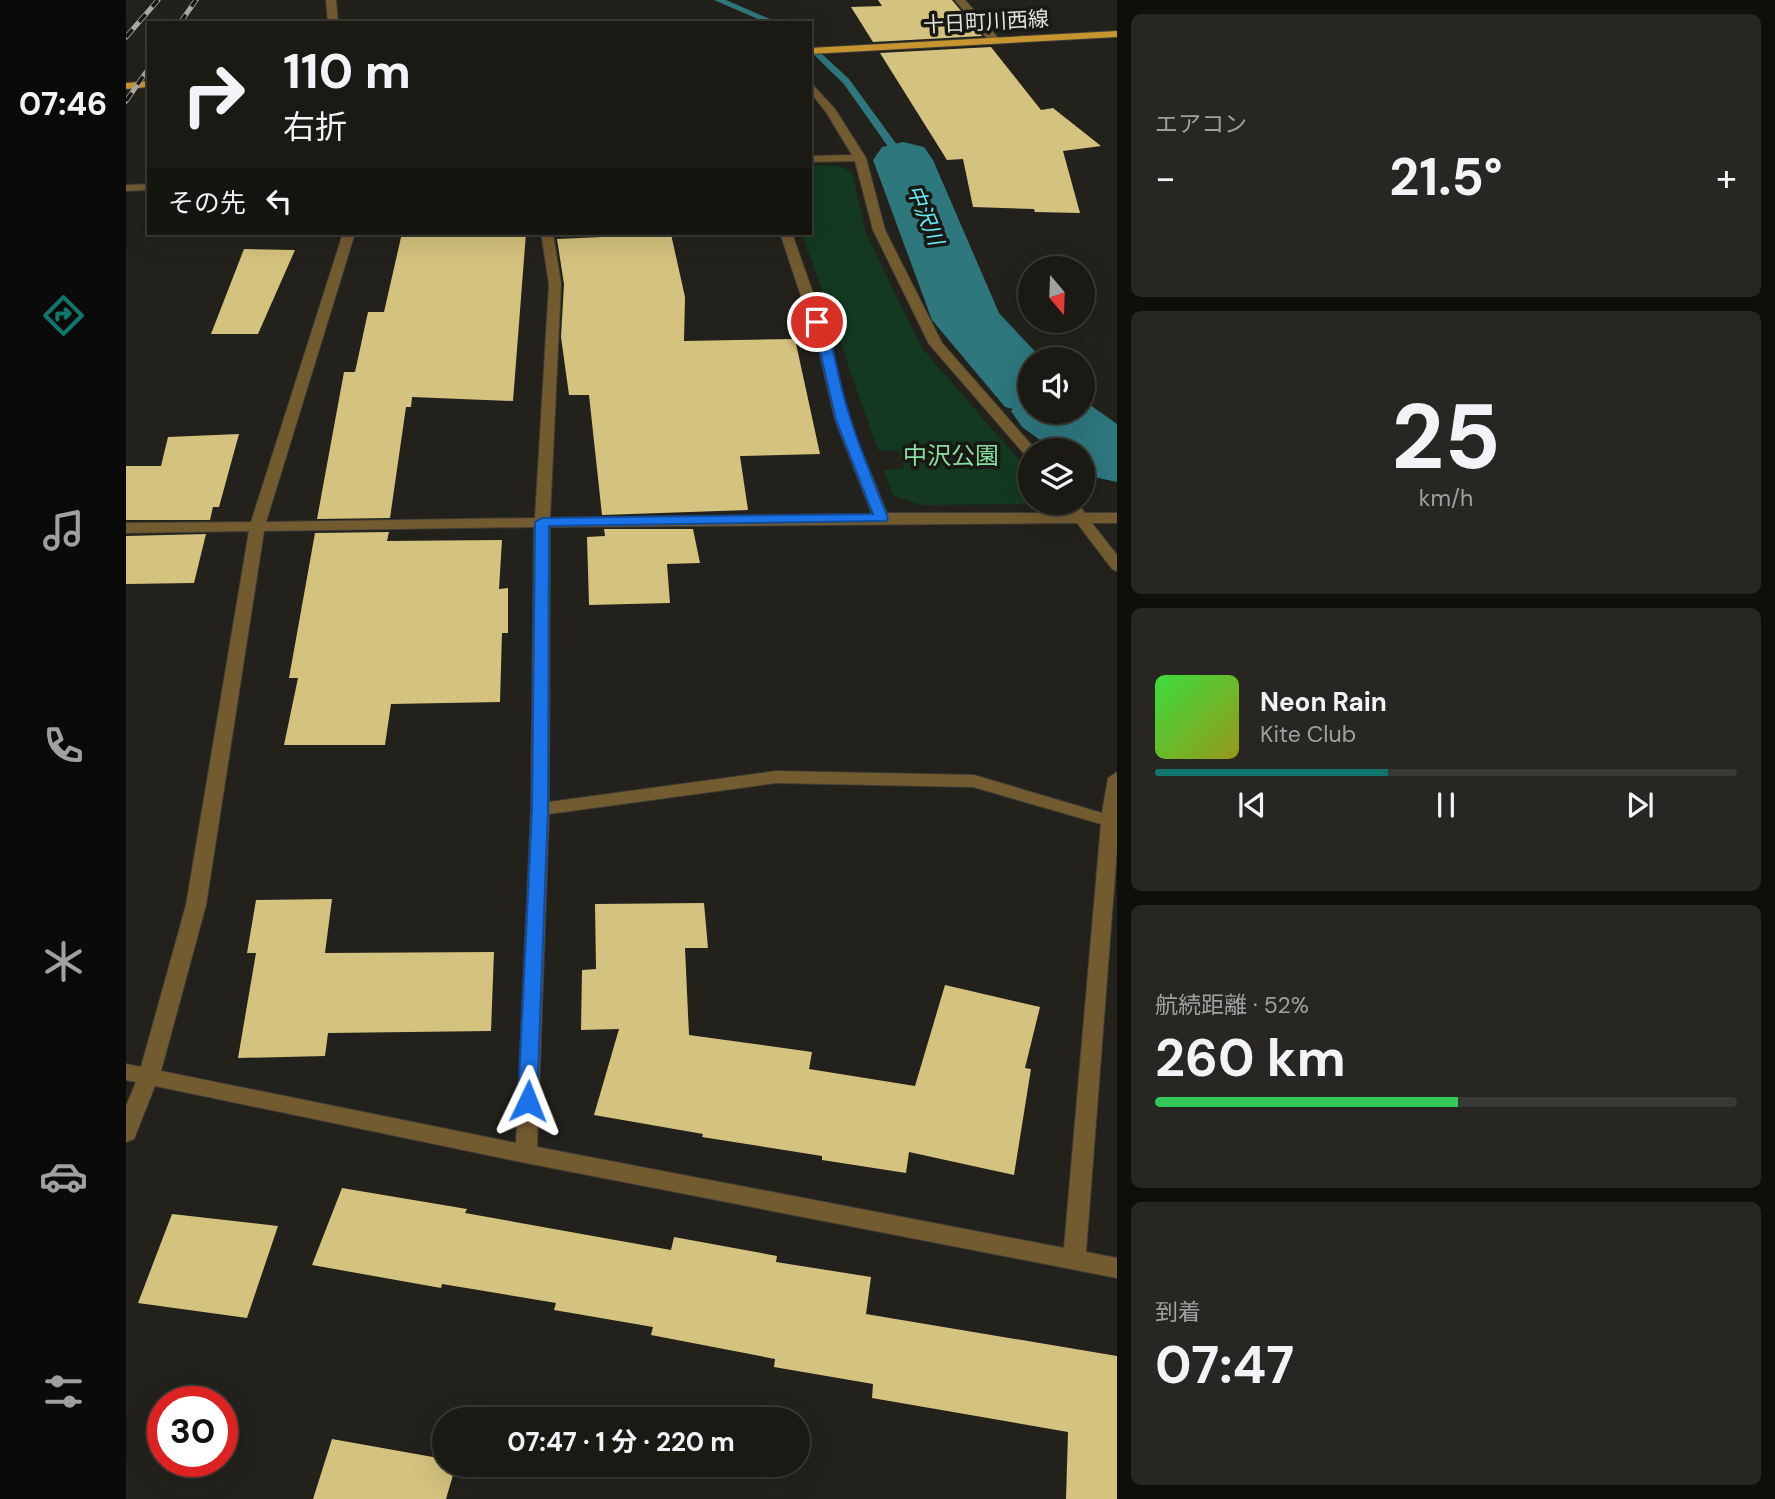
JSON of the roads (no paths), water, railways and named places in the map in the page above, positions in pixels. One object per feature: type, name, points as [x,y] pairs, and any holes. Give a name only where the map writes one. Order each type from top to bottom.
[{"type":"main road","name":"十日町川西線","points":[[812,51],[1117,34]]},
{"type":"main road","points":[[126,86],[147,84]]},
{"type":"street","points":[[331,0],[333,21]]},
{"type":"street","points":[[960,0],[995,41]]},
{"type":"street","points":[[812,87],[831,111],[860,158],[879,230],[936,344],[1018,438]]},
{"type":"street","points":[[812,159],[860,158]]},
{"type":"street","points":[[126,188],[147,187]]},
{"type":"street","points":[[126,1133],[149,1075],[196,905],[257,526],[348,235]]},
{"type":"street","points":[[526,1154],[540,809],[542,522],[555,284],[547,235]]},
{"type":"street","points":[[787,235],[825,347],[842,420],[881,518]]},
{"type":"street","points":[[1078,515],[1117,566]]},
{"type":"street","points":[[126,527],[881,518],[1117,519]]},
{"type":"street","points":[[540,809],[776,777],[974,780],[1110,821]]},
{"type":"street","points":[[1074,1260],[1110,821],[1117,778]]},
{"type":"street","points":[[126,1072],[526,1154],[1117,1268]]},
{"type":"waterway","name":"中沢川","points":[[718,0],[770,21]]},
{"type":"waterway","name":"中沢川","points":[[812,48],[846,81],[903,160]]},
{"type":"waterway","name":"中沢川","points":[[903,160],[967,320],[1018,377]]},
{"type":"waterway","name":"中沢川","points":[[1067,424],[1117,459]]},
{"type":"railway","points":[[126,37],[158,0]]},
{"type":"railway","points":[[181,21],[196,0]]},
{"type":"railway","points":[[126,101],[147,71]]},
{"type":"park label","name":"中沢公園","points":[[951,455]]}]
